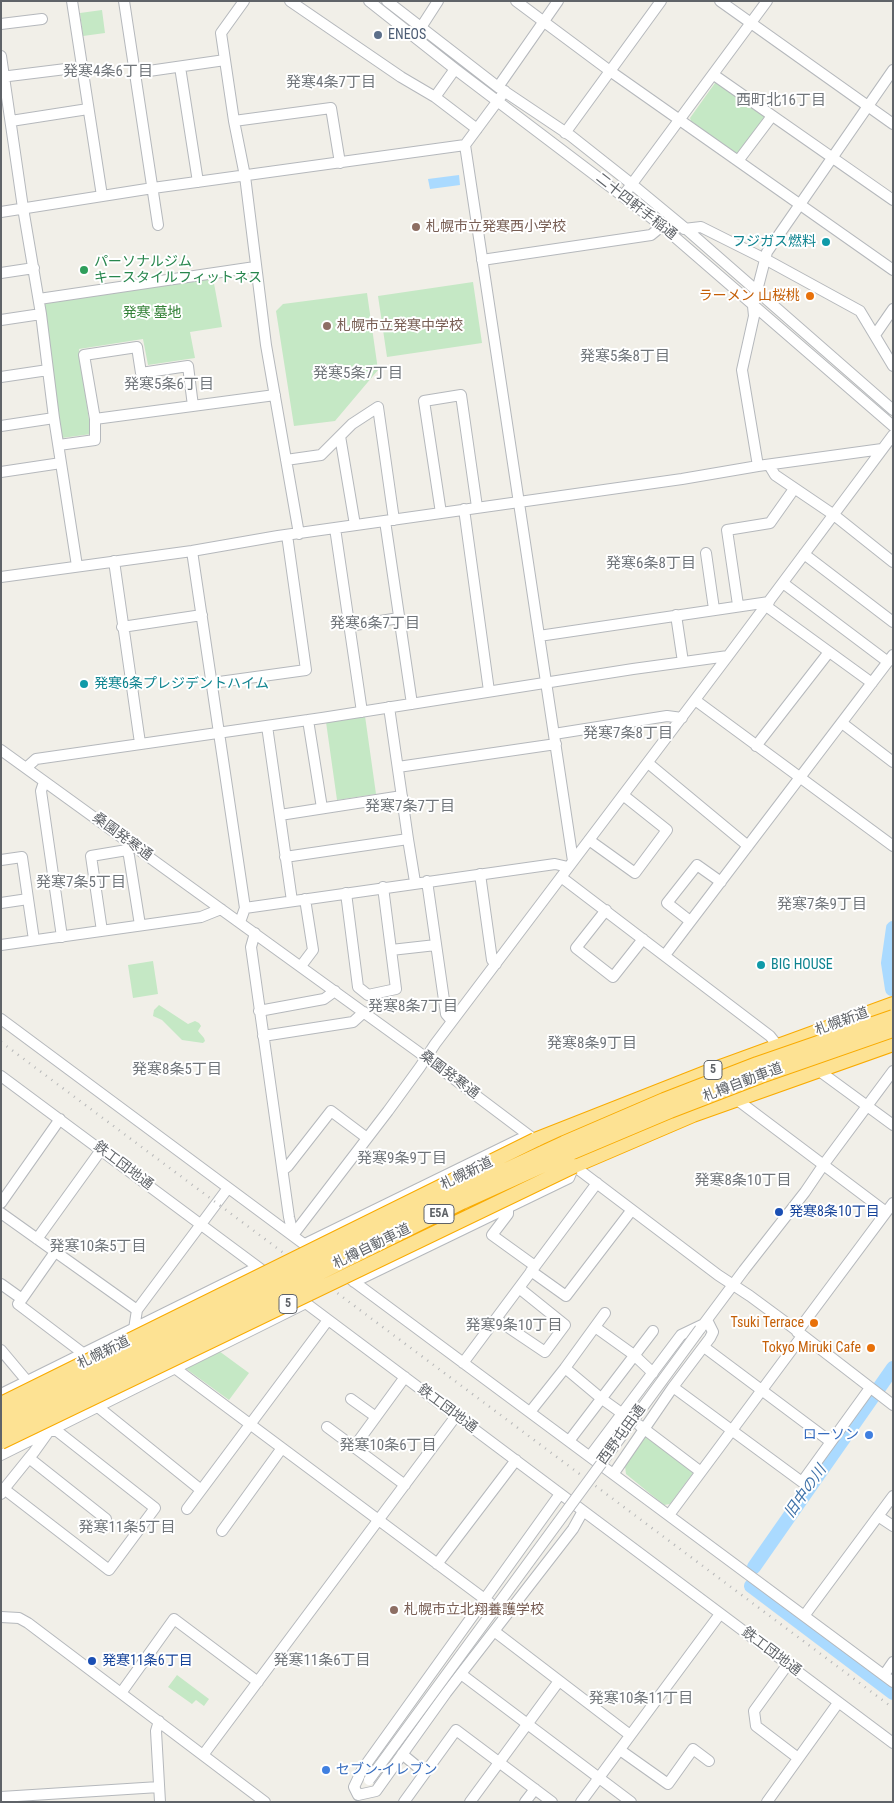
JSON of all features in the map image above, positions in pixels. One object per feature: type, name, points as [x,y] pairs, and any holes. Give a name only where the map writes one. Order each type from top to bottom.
[{"type":"highway","name":"札幌新道","points":[[2,1394],[535,1140],[778,1046],[893,1004]]},
{"type":"highway","name":"札樽自動車道","points":[[1,1417],[449,1196],[564,1143],[664,1100],[757,1064],[893,1017]]},
{"type":"highway","name":"札樽自動車道","points":[[1,1432],[454,1207],[568,1154],[752,1079],[893,1030]]},
{"type":"highway","name":"5","points":[[1,1442],[574,1166],[692,1115],[893,1044]]},
{"type":"street","points":[[72,1],[102,196]]},
{"type":"street","points":[[124,1],[158,225]]},
{"type":"street","points":[[290,1],[401,77],[435,97],[477,129]]},
{"type":"street","name":"二十四軒手稲通","points":[[369,1],[455,69],[675,236],[753,306],[893,426]]},
{"type":"street","name":"二十四軒手稲通","points":[[387,1],[502,89],[565,132],[633,185],[685,228],[893,410]]},
{"type":"street","points":[[414,37],[438,1]]},
{"type":"street","points":[[516,1],[542,23],[681,120],[799,206],[893,270]]},
{"type":"street","points":[[558,1],[542,23],[502,89],[498,101],[465,145],[555,739],[571,864]]},
{"type":"street","points":[[565,132],[661,1]]},
{"type":"street","points":[[720,1],[893,124]]},
{"type":"street","points":[[624,196],[767,1]]},
{"type":"street","points":[[242,2],[221,33],[234,122],[245,176],[255,266],[275,395],[299,534]]},
{"type":"street","points":[[1,24],[42,19]]},
{"type":"street","points":[[1,56],[23,208],[39,299],[54,418],[77,566]]},
{"type":"street","points":[[135,73],[225,60]]},
{"type":"street","points":[[3,77],[82,66]]},
{"type":"street","points":[[180,67],[198,182]]},
{"type":"street","points":[[435,97],[455,69]]},
{"type":"street","points":[[758,466],[742,370],[754,316],[753,306],[767,252],[893,70]]},
{"type":"street","points":[[714,75],[893,200]]},
{"type":"street","points":[[234,122],[331,108],[340,162]]},
{"type":"street","points":[[11,121],[88,109]]},
{"type":"street","points":[[738,161],[772,116]]},
{"type":"street","points":[[1,212],[153,188],[465,145]]},
{"type":"street","points":[[482,260],[650,235],[662,226]]},
{"type":"street","points":[[675,236],[685,228],[701,227],[765,259],[860,311],[893,366]]},
{"type":"street","points":[[39,299],[255,266]]},
{"type":"street","points":[[1,273],[34,268]]},
{"type":"street","points":[[875,335],[893,309]]},
{"type":"street","points":[[1,320],[41,314]]},
{"type":"street","points":[[59,445],[95,440],[95,420],[84,356],[137,347],[141,373],[188,366],[193,406]]},
{"type":"street","points":[[1,377],[48,370]]},
{"type":"street","points":[[95,420],[275,395]]},
{"type":"street","points":[[441,513],[424,401],[461,395],[477,507]]},
{"type":"street","points":[[286,460],[321,455],[352,424],[378,407],[399,618],[412,704]]},
{"type":"street","points":[[1,426],[54,418]]},
{"type":"street","points":[[293,1235],[368,1138],[452,1021],[682,718],[893,435]]},
{"type":"street","points":[[340,436],[355,525]]},
{"type":"street","points":[[1,577],[192,551],[287,535],[882,449]]},
{"type":"street","points":[[1,472],[61,463]]},
{"type":"street","points":[[769,466],[775,475],[834,515],[893,562]]},
{"type":"street","points":[[738,605],[727,530],[770,523],[794,489]]},
{"type":"street","points":[[464,509],[489,691]]},
{"type":"street","points":[[335,528],[362,712]]},
{"type":"street","points":[[212,683],[306,670],[287,535]]},
{"type":"street","points":[[192,551],[245,908],[240,922]]},
{"type":"street","points":[[706,553],[714,609]]},
{"type":"street","points":[[804,554],[893,622]]},
{"type":"street","points":[[114,561],[140,743]]},
{"type":"street","points":[[665,955],[890,658],[783,583]]},
{"type":"street","points":[[539,636],[738,605],[767,604],[872,683]]},
{"type":"street","points":[[122,627],[202,615]]},
{"type":"street","points":[[676,615],[683,662]]},
{"type":"street","points":[[349,626],[399,618]]},
{"type":"street","points":[[756,746],[829,652]]},
{"type":"street","points":[[26,768],[36,759],[362,712],[546,682],[728,656]]},
{"type":"street","points":[[695,700],[893,846]]},
{"type":"street","points":[[389,707],[415,882]]},
{"type":"street","points":[[398,767],[555,739],[667,716],[682,718]]},
{"type":"street","points":[[308,720],[322,808]]},
{"type":"street","points":[[842,723],[893,762]]},
{"type":"street","points":[[267,726],[292,900]]},
{"type":"street","name":"桑園発寒通","points":[[1,750],[128,847],[221,908],[426,1057],[535,1140],[597,1183],[732,1286],[750,1296],[893,1405]]},
{"type":"street","points":[[1,763],[11,757]]},
{"type":"street","points":[[648,763],[748,846]]},
{"type":"street","points":[[44,782],[41,791],[62,936]]},
{"type":"street","points":[[589,840],[635,873],[666,830],[623,795]]},
{"type":"street","points":[[280,815],[402,796]]},
{"type":"street","points":[[286,858],[408,839]]},
{"type":"street","points":[[102,931],[91,856],[128,847],[140,925]]},
{"type":"street","points":[[1,860],[22,858],[34,940]]},
{"type":"street","points":[[245,908],[415,882],[556,864],[571,864]]},
{"type":"street","points":[[690,921],[667,903],[697,864],[720,882]]},
{"type":"street","points":[[480,874],[492,960],[496,964]]},
{"type":"street","points":[[561,877],[770,1036],[778,1046]]},
{"type":"street","points":[[427,881],[446,1014],[452,1021]]},
{"type":"street","points":[[346,894],[358,987],[368,995],[396,990],[383,887]]},
{"type":"street","points":[[1,903],[28,899]]},
{"type":"street","points":[[301,966],[313,950],[305,899]]},
{"type":"street","points":[[1,945],[201,917],[221,908]]},
{"type":"street","points":[[606,910],[576,948],[613,977],[643,939]]},
{"type":"street","points":[[255,933],[251,947],[293,1235]]},
{"type":"street","points":[[391,950],[436,944]]},
{"type":"street","points":[[260,1011],[324,999],[335,991]]},
{"type":"street","points":[[263,1036],[353,1022],[364,1012]]},
{"type":"street","points":[[1,1019],[893,1682]]},
{"type":"street","points":[[818,1070],[893,1125]]},
{"type":"street","name":"西野屯田通","points":[[356,1798],[703,1325],[805,1192],[893,1071]]},
{"type":"street","name":"鉄工団地通","points":[[1,1076],[893,1743]]},
{"type":"street","points":[[669,1515],[762,1390],[890,1207],[824,1164],[736,1099]]},
{"type":"street","points":[[283,1170],[332,1111],[368,1138]]},
{"type":"street","points":[[1,1203],[60,1119]]},
{"type":"street","points":[[305,1244],[520,1140],[535,1140]]},
{"type":"street","points":[[37,1239],[101,1150]]},
{"type":"street","points":[[354,1282],[568,1178],[574,1166]]},
{"type":"street","points":[[463,1363],[597,1183]]},
{"type":"street","points":[[134,1329],[137,1310],[228,1188]]},
{"type":"street","points":[[508,1207],[508,1214],[492,1235],[566,1296],[632,1211]]},
{"type":"street","points":[[1,1213],[137,1310]]},
{"type":"street","points":[[55,1252],[18,1304],[84,1354]]},
{"type":"street","points":[[2,1394],[258,1267]]},
{"type":"street","points":[[1,1284],[22,1299]]},
{"type":"street","points":[[496,1319],[545,1352],[564,1325],[519,1288]]},
{"type":"street","points":[[1,1455],[306,1303]]},
{"type":"street","points":[[530,1412],[605,1313]]},
{"type":"street","points":[[187,1508],[328,1320]]},
{"type":"street","points":[[590,1456],[682,1334],[703,1325],[713,1332],[704,1347],[672,1387],[614,1473]]},
{"type":"street","points":[[595,1327],[634,1355],[653,1373]]},
{"type":"street","points":[[569,1441],[653,1331]]},
{"type":"street","points":[[704,1347],[831,1442]]},
{"type":"street","points":[[1,1350],[27,1381]]},
{"type":"street","points":[[565,1368],[602,1399],[644,1428],[701,1472]]},
{"type":"street","points":[[176,1369],[506,1615]]},
{"type":"street","points":[[354,1447],[405,1377]]},
{"type":"street","points":[[672,1387],[802,1482],[831,1442],[874,1391]]},
{"type":"street","points":[[351,1399],[376,1417]]},
{"type":"street","points":[[98,1407],[201,1490]]},
{"type":"street","points":[[203,1755],[456,1416]]},
{"type":"street","points":[[327,1428],[406,1485]]},
{"type":"street","points":[[50,1431],[57,1431],[155,1508],[109,1570],[3,1491],[50,1431]]},
{"type":"street","points":[[25,1443],[31,1455],[106,1519]]},
{"type":"street","points":[[222,1531],[282,1448]]},
{"type":"street","points":[[437,1564],[516,1460]]},
{"type":"street","points":[[560,1494],[362,1770],[354,1787],[356,1798],[376,1791],[461,1674],[574,1529],[583,1511]]},
{"type":"street","points":[[804,1616],[893,1496]]},
{"type":"street","points":[[878,1516],[893,1526]]},
{"type":"street","points":[[581,1802],[720,1614]]},
{"type":"street","points":[[1,1618],[19,1618],[28,1623],[266,1802]]},
{"type":"street","points":[[121,1693],[174,1619],[258,1682]]},
{"type":"street","points":[[494,1631],[630,1735]]},
{"type":"street","points":[[884,1675],[893,1662]]},
{"type":"street","points":[[788,1664],[754,1711],[756,1726],[798,1758]]},
{"type":"street","points":[[461,1674],[631,1802]]},
{"type":"street","points":[[470,1802],[559,1681]]},
{"type":"street","points":[[767,1802],[838,1703]]},
{"type":"street","points":[[159,1722],[156,1731],[160,1802]]},
{"type":"street","points":[[404,1802],[456,1730],[552,1802]]},
{"type":"street","points":[[620,1750],[668,1784],[693,1749],[709,1761]]},
{"type":"street","points":[[402,1754],[425,1773]]},
{"type":"street","points":[[1,1797],[159,1787]]},
{"type":"street","points":[[525,1802],[535,1789]]},
{"type":"green space","points":[[102,10],[105,33],[83,36],[80,13]]},
{"type":"green space","points":[[715,83],[720,83],[766,117],[737,155],[691,121],[690,118]]},
{"type":"green space","name":"発寒 墓地","points":[[213,278],[222,327],[190,332],[195,358],[148,365],[143,339],[79,349],[91,434],[62,438],[41,306],[45,302]]},
{"type":"green space","points":[[473,282],[482,343],[387,357],[378,296]]},
{"type":"green space","points":[[367,293],[378,370],[335,421],[294,426],[276,311],[283,304]]},
{"type":"green space","points":[[365,716],[376,794],[337,800],[326,722]]},
{"type":"green space","points":[[153,961],[158,994],[133,998],[128,965]]},
{"type":"green space","points":[[159,1005],[188,1024],[195,1021],[199,1023],[201,1026],[198,1031],[205,1041],[203,1043],[182,1040],[162,1020],[153,1016],[154,1010]]},
{"type":"green space","points":[[219,1351],[249,1373],[229,1400],[185,1368]]},
{"type":"green space","points":[[645,1437],[648,1437],[693,1471],[670,1504],[664,1505],[626,1474],[625,1466]]},
{"type":"green space","points":[[177,1675],[209,1699],[204,1706],[196,1700],[192,1704],[168,1687]]},
{"type":"water","points":[[459,175],[460,185],[430,189],[428,179]]},
{"type":"waterway","name":"旧中の川","points":[[892,989],[888,963],[893,928]]},
{"type":"waterway","name":"旧中の川","points":[[754,1567],[893,1368]]},
{"type":"waterway","name":"旧中の川","points":[[751,1586],[893,1693]]},
{"type":"railway","points":[[1,1042],[893,1708]]},
{"type":"place","name":"ENEOS","points":[[378,35]]},
{"type":"place","name":"札幌市立発寒西小学校","points":[[416,227]]},
{"type":"place","name":"フジガス燃料","points":[[826,242]]},
{"type":"place","name":"パーソナルジム キースタイルフィットネス","points":[[84,270]]},
{"type":"place","name":"ラーメン 山桜桃","points":[[810,296]]},
{"type":"place","name":"札幌市立発寒中学校","points":[[327,326]]},
{"type":"place","name":"発寒6条プレジデントハイム","points":[[84,684]]},
{"type":"place","name":"BIG HOUSE","points":[[761,965]]},
{"type":"place","name":"発寒8条10丁目","points":[[779,1212]]},
{"type":"place","name":"Tsuki Terrace","points":[[814,1323]]},
{"type":"place","name":"Tokyo Miruki Cafe","points":[[871,1348]]},
{"type":"place","name":"ローソン","points":[[869,1435]]},
{"type":"place","name":"札幌市立北翔養護学校","points":[[394,1610]]},
{"type":"place","name":"発寒11条6丁目","points":[[92,1661]]},
{"type":"place","name":"セブン-イレブン","points":[[326,1770]]},
{"type":"district","name":"発寒4条6丁目","points":[[108,72]]},
{"type":"district","name":"発寒4条7丁目","points":[[331,83]]},
{"type":"district","name":"西町北16丁目","points":[[781,101]]},
{"type":"district","name":"発寒5条8丁目","points":[[625,357]]},
{"type":"district","name":"発寒5条7丁目","points":[[358,374]]},
{"type":"district","name":"発寒5条6丁目","points":[[169,385]]},
{"type":"district","name":"発寒6条8丁目","points":[[651,564]]},
{"type":"district","name":"発寒6条7丁目","points":[[375,624]]},
{"type":"district","name":"発寒7条8丁目","points":[[628,734]]},
{"type":"district","name":"発寒7条7丁目","points":[[410,807]]},
{"type":"district","name":"発寒7条5丁目","points":[[81,883]]},
{"type":"district","name":"発寒7条9丁目","points":[[822,905]]},
{"type":"district","name":"発寒8条7丁目","points":[[413,1007]]},
{"type":"district","name":"発寒8条9丁目","points":[[592,1044]]},
{"type":"district","name":"発寒8条5丁目","points":[[177,1070]]},
{"type":"district","name":"発寒9条9丁目","points":[[402,1159]]},
{"type":"district","name":"発寒8条10丁目","points":[[743,1181]]},
{"type":"district","name":"発寒10条5丁目","points":[[98,1247]]},
{"type":"district","name":"発寒9条10丁目","points":[[514,1326]]},
{"type":"district","name":"発寒10条6丁目","points":[[388,1446]]},
{"type":"district","name":"発寒11条5丁目","points":[[127,1528]]},
{"type":"district","name":"発寒11条6丁目","points":[[322,1661]]},
{"type":"district","name":"発寒10条11丁目","points":[[641,1699]]}]
